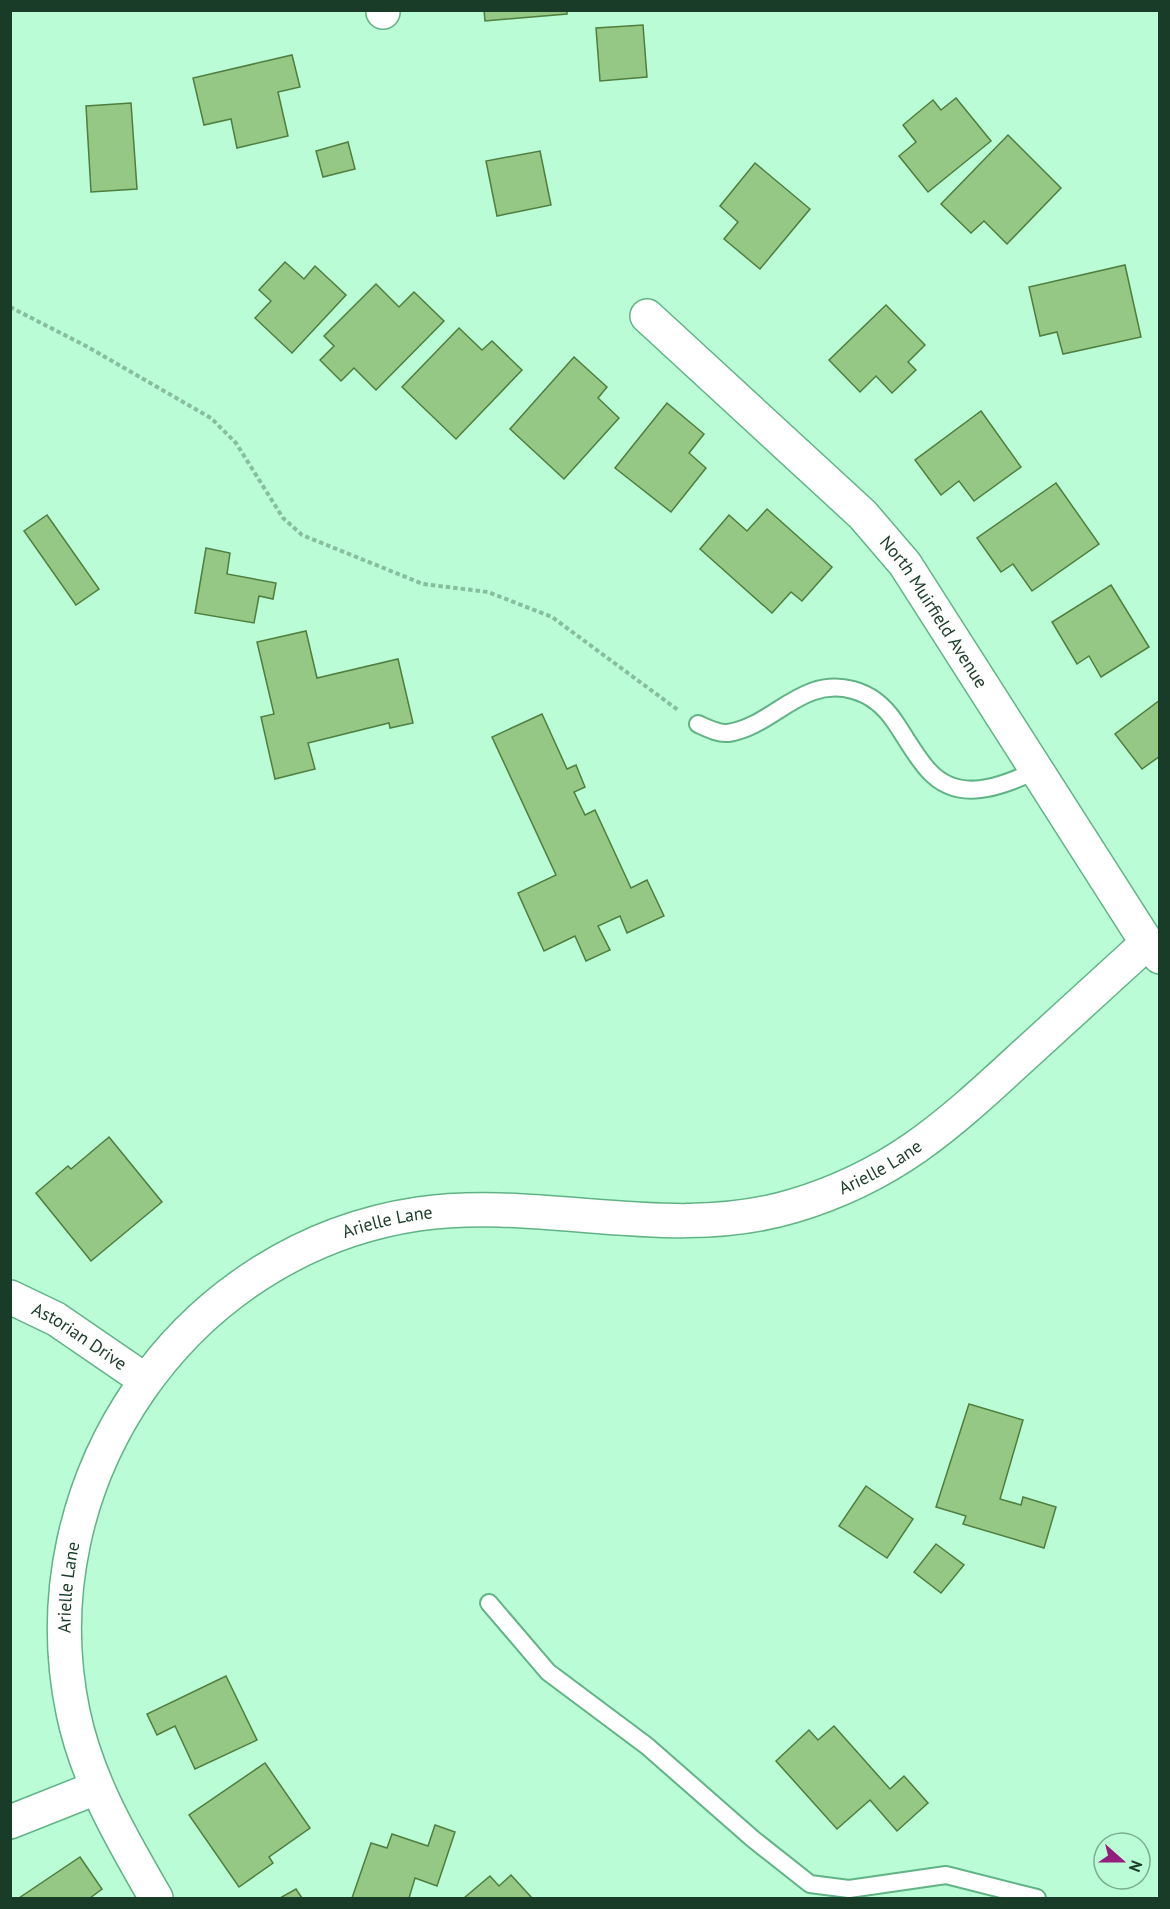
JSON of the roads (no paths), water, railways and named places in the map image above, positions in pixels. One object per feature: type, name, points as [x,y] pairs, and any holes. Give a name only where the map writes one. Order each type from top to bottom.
[{"type":"street","name":"North Muirfield Avenue","points":[[647,316],[863,515],[905,564],[1154,950]]},
{"type":"street","name":"Arielle Lane","points":[[156,1899],[96,1788],[72,1711],[65,1653],[65,1595],[72,1543],[88,1487],[111,1434],[144,1380],[174,1343],[217,1304],[264,1270],[311,1246],[360,1227],[417,1214],[475,1209],[677,1221],[736,1218],[790,1207],[844,1188],[897,1162],[942,1130],[1154,950]]},
{"type":"street","name":"Astorian Drive","points":[[10,1297],[56,1319],[144,1380]]},
{"type":"street","points":[[10,1822],[96,1788]]},
{"type":"lane","points":[[698,724],[728,733],[747,726],[814,689],[835,686],[855,690],[872,697],[885,708],[929,771],[945,783],[960,789],[978,790],[999,787],[1038,770]]},
{"type":"lane","points":[[489,1603],[548,1672],[647,1746],[753,1839],[810,1884],[849,1889],[946,1875],[1037,1899]]}]
